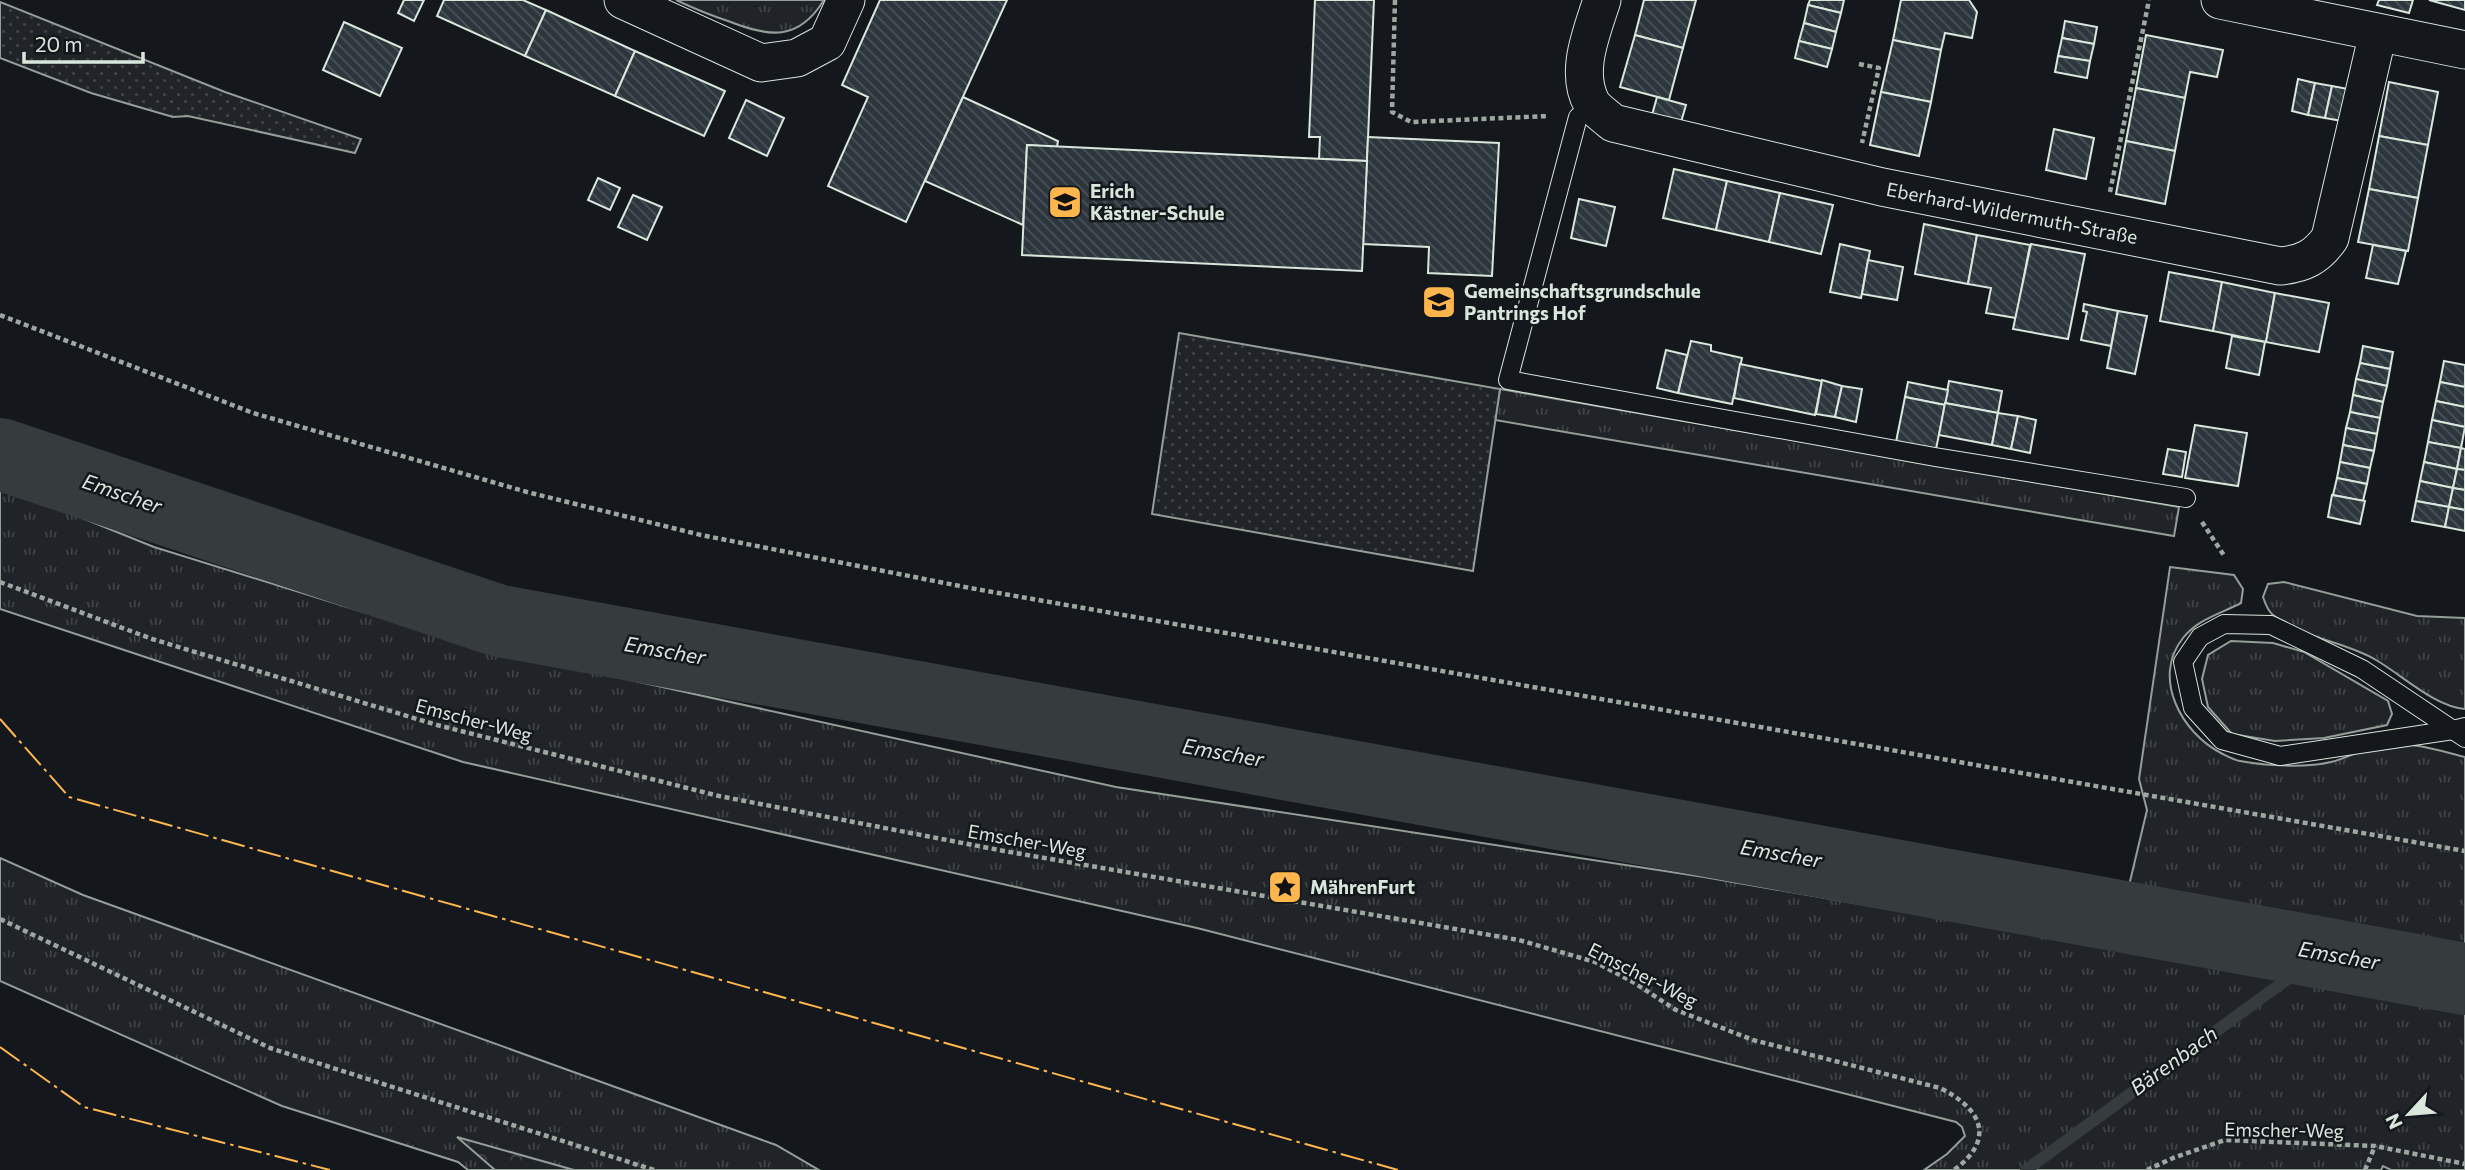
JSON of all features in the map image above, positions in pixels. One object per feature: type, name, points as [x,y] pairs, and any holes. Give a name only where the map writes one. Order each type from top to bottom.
[{"type":"street","points":[[623,0],[761,63],[797,58],[827,42],[846,0]]},
{"type":"street","points":[[1593,106],[1584,85],[1586,53],[1602,0]]},
{"type":"street","points":[[2220,0],[2318,10],[2378,33],[2465,50]]},
{"type":"street","name":"Eberhard-Wildermuth-Straße","points":[[1593,106],[1613,123],[1854,181],[2280,266],[2310,259],[2322,250],[2330,238],[2378,33]]},
{"type":"lane","points":[[1593,106],[1578,117],[1508,380],[1922,455],[2186,498]]},
{"type":"lane","points":[[2224,625],[2271,625],[2362,669],[2461,731],[2280,756],[2222,740],[2193,708],[2183,662],[2200,637],[2224,625]]},
{"type":"path","points":[[1395,0],[1392,112],[1411,122],[1533,115]]},
{"type":"path","points":[[2103,231],[2148,0]]},
{"type":"path","points":[[1854,181],[1879,68],[1859,64]]},
{"type":"path","points":[[0,315],[253,413],[527,492],[701,535],[970,588],[2465,851]]},
{"type":"path","points":[[2186,498],[2225,557]]},
{"type":"path","name":"Emscher-Weg","points":[[0,582],[152,639],[424,722],[719,796],[1004,851],[1519,940],[1595,962],[1633,982],[1676,1010],[1753,1040],[1940,1088],[1954,1095],[1968,1106],[1980,1129],[1977,1146],[1969,1158],[1954,1170]]},
{"type":"path","points":[[0,919],[270,1048],[654,1170]]},
{"type":"path","name":"Emscher-Weg","points":[[2147,1170],[2225,1140],[2375,1146],[2465,1164]]},
{"type":"path","points":[[2365,1170],[2375,1146]]},
{"type":"green space","points":[[676,0],[824,0],[804,23],[782,32],[770,32],[743,26]]},
{"type":"green space","points":[[0,2],[225,92],[361,139],[355,153],[188,116],[173,117],[91,93],[0,58]]},
{"type":"green space","points":[[1179,333],[1500,389],[1473,571],[1152,514]]},
{"type":"green space","points":[[1500,389],[2179,507],[2174,536],[1495,420]]},
{"type":"green space","points":[[0,485],[154,547],[463,643],[1116,787],[1704,877],[2264,974],[2465,1013],[2465,1170],[2391,1170],[2383,1166],[2381,1170],[1924,1170],[1947,1154],[1965,1136],[1962,1127],[1956,1122],[1197,928],[463,762],[0,609]]},
{"type":"green space","points":[[2170,567],[2234,575],[2243,589],[2241,603],[2202,621],[2189,631],[2174,654],[2170,670],[2175,703],[2183,718],[2207,744],[2235,760],[2274,765],[2321,764],[2375,746],[2392,744],[2424,747],[2465,757],[2465,953],[2127,894],[2147,810],[2139,779]]},
{"type":"green space","points":[[2284,582],[2417,616],[2465,618],[2465,709],[2442,703],[2364,654],[2297,629],[2273,615],[2263,597],[2268,584]]},
{"type":"green space","points":[[2231,641],[2273,643],[2304,652],[2388,701],[2392,714],[2387,725],[2324,738],[2275,741],[2232,734],[2208,707],[2202,679],[2208,655]]},
{"type":"green space","points":[[0,858],[83,895],[776,1145],[819,1170],[468,1170],[458,1162],[282,1106],[0,981]]},
{"type":"green space","points":[[457,1137],[574,1170],[495,1170]]},
{"type":"building","points":[[404,0],[424,0],[414,21],[398,13]]},
{"type":"building","points":[[444,0],[523,0],[546,10],[525,56],[437,16]]},
{"type":"building","points":[[880,0],[1007,0],[906,222],[828,186],[868,97],[842,85]]},
{"type":"building","points":[[1315,0],[1374,0],[1367,161],[1319,159],[1320,137],[1309,137]]},
{"type":"building","points":[[1644,0],[1696,0],[1683,48],[1635,35]]},
{"type":"building","points":[[1810,0],[1844,0],[1841,13],[1808,5]]},
{"type":"building","points":[[1901,0],[1969,0],[1977,12],[1972,38],[1945,33],[1941,50],[1893,40]]},
{"type":"building","points":[[2379,0],[2413,0],[2409,13],[2377,5]]},
{"type":"building","points":[[2429,0],[2465,0],[2465,10]]},
{"type":"building","points":[[1808,5],[1841,13],[1836,32],[1804,23]]},
{"type":"building","points":[[546,10],[635,51],[615,96],[525,56]]},
{"type":"building","points":[[2065,21],[2097,27],[2094,44],[2062,38]]},
{"type":"building","points":[[344,22],[402,48],[380,96],[323,70]]},
{"type":"building","points":[[1804,23],[1836,32],[1832,49],[1799,41]]},
{"type":"building","points":[[1635,35],[1683,48],[1669,100],[1620,87]]},
{"type":"building","points":[[2146,35],[2223,50],[2217,77],[2190,72],[2185,98],[2136,88]]},
{"type":"building","points":[[2062,38],[2094,44],[2090,61],[2058,56]]},
{"type":"building","points":[[1893,40],[1941,50],[1931,102],[1881,92]]},
{"type":"building","points":[[1799,41],[1832,49],[1827,67],[1795,58]]},
{"type":"building","points":[[635,51],[725,91],[704,136],[615,96]]},
{"type":"building","points":[[2058,56],[2090,61],[2087,78],[2055,72]]},
{"type":"building","points":[[2298,79],[2315,83],[2308,115],[2292,111]]},
{"type":"building","points":[[2389,82],[2438,92],[2428,145],[2379,136]]},
{"type":"building","points":[[2315,83],[2332,86],[2325,118],[2308,115]]},
{"type":"building","points":[[2332,86],[2348,89],[2342,121],[2325,118]]},
{"type":"building","points":[[2136,88],[2185,98],[2175,151],[2126,141]]},
{"type":"building","points":[[1881,92],[1931,102],[1919,156],[1870,145]]},
{"type":"building","points":[[963,97],[1058,141],[1057,147],[1027,145],[1023,225],[925,181]]},
{"type":"building","points":[[1657,97],[1686,105],[1681,122],[1652,115]]},
{"type":"building","points":[[746,100],[784,118],[767,156],[729,138]]},
{"type":"building","points":[[2054,129],[2094,138],[2086,179],[2046,170]]},
{"type":"building","points":[[2379,136],[2428,145],[2418,198],[2369,189]]},
{"type":"building","points":[[1368,137],[1499,143],[1492,276],[1428,273],[1429,247],[1363,244]]},
{"type":"building","points":[[2126,141],[2175,151],[2165,204],[2116,194]]},
{"type":"building","points":[[1027,145],[1367,161],[1362,271],[1022,255]]},
{"type":"building","points":[[1674,169],[1727,181],[1716,230],[1663,218]]},
{"type":"building","points":[[598,178],[620,188],[610,210],[588,200]]},
{"type":"building","points":[[1727,181],[1780,193],[1769,242],[1716,230]]},
{"type":"building","points":[[2369,189],[2418,198],[2408,251],[2358,242]]},
{"type":"building","points":[[1780,193],[1833,205],[1821,254],[1769,242]]},
{"type":"building","points":[[633,195],[662,207],[647,240],[618,227]]},
{"type":"building","points":[[1579,199],[1615,207],[1606,246],[1571,238]]},
{"type":"building","points":[[1924,224],[1977,235],[1968,284],[1915,274]]},
{"type":"building","points":[[1977,235],[2030,245],[2016,318],[1986,313],[1991,288],[1968,284]]},
{"type":"building","points":[[1840,244],[1870,251],[1861,298],[1830,292]]},
{"type":"building","points":[[2031,244],[2085,254],[2068,339],[2013,329]]},
{"type":"building","points":[[2373,245],[2406,251],[2398,284],[2366,278]]},
{"type":"building","points":[[1868,260],[1903,267],[1897,300],[1862,294]]},
{"type":"building","points":[[2169,272],[2222,282],[2213,331],[2160,321]]},
{"type":"building","points":[[2222,282],[2275,293],[2266,342],[2213,331]]},
{"type":"building","points":[[2275,293],[2329,303],[2319,352],[2266,342]]},
{"type":"building","points":[[2084,304],[2118,311],[2111,346],[2081,340],[2087,312],[2083,311]]},
{"type":"building","points":[[2118,311],[2147,316],[2135,374],[2107,368]]},
{"type":"building","points":[[2232,336],[2265,342],[2259,375],[2226,368]]},
{"type":"building","points":[[1691,341],[1711,345],[1711,351],[1742,358],[1732,404],[1678,393]]},
{"type":"building","points":[[2363,346],[2393,352],[2390,369],[2360,363]]},
{"type":"building","points":[[1666,350],[1687,355],[1678,393],[1657,388]]},
{"type":"building","points":[[2444,361],[2465,365],[2465,387],[2440,382]]},
{"type":"building","points":[[2360,363],[2390,369],[2387,386],[2356,379]]},
{"type":"building","points":[[1740,364],[1822,381],[1815,415],[1734,398]]},
{"type":"building","points":[[2356,379],[2387,386],[2383,402],[2353,395]]},
{"type":"building","points":[[1822,380],[1842,386],[1835,417],[1816,414]]},
{"type":"building","points":[[1949,381],[2002,391],[1998,413],[1945,403]]},
{"type":"building","points":[[1908,382],[1948,390],[1945,405],[1905,397]]},
{"type":"building","points":[[2440,382],[2465,387],[2465,407],[2436,401]]},
{"type":"building","points":[[1842,386],[1862,389],[1856,422],[1835,417]]},
{"type":"building","points":[[2353,395],[2383,402],[2380,418],[2350,412]]},
{"type":"building","points":[[1905,397],[1945,405],[1936,449],[1896,442]]},
{"type":"building","points":[[2436,401],[2465,407],[2465,427],[2432,420]]},
{"type":"building","points":[[1945,403],[1998,413],[1992,445],[1939,435]]},
{"type":"building","points":[[2350,412],[2380,418],[2377,434],[2346,428]]},
{"type":"building","points":[[1998,413],[2018,416],[2011,449],[1992,445]]},
{"type":"building","points":[[2018,416],[2036,420],[2030,453],[2011,449]]},
{"type":"building","points":[[2432,420],[2465,427],[2461,448],[2428,442]]},
{"type":"building","points":[[2195,425],[2247,433],[2238,486],[2185,478]]},
{"type":"building","points":[[2346,428],[2377,434],[2374,451],[2343,445]]},
{"type":"building","points":[[2428,442],[2461,448],[2457,469],[2424,462]]},
{"type":"building","points":[[2343,445],[2374,451],[2370,468],[2340,462]]},
{"type":"building","points":[[2461,448],[2465,449],[2465,470],[2457,469]]},
{"type":"building","points":[[2168,449],[2186,452],[2182,477],[2163,474]]},
{"type":"building","points":[[2340,462],[2370,468],[2367,484],[2337,478]]},
{"type":"building","points":[[2424,462],[2457,469],[2453,488],[2420,481]]},
{"type":"building","points":[[2457,469],[2465,470],[2465,490],[2453,488]]},
{"type":"building","points":[[2337,478],[2367,484],[2363,501],[2333,495]]},
{"type":"building","points":[[2420,481],[2453,488],[2449,507],[2416,501]]},
{"type":"building","points":[[2453,488],[2465,490],[2465,510],[2449,507]]},
{"type":"building","points":[[2332,495],[2365,501],[2360,524],[2328,517]]},
{"type":"building","points":[[2416,501],[2449,507],[2445,527],[2412,521]]},
{"type":"building","points":[[2449,507],[2465,510],[2465,531],[2445,527]]},
{"type":"waterway","name":"Emscher","points":[[0,454],[500,621],[2465,979]]},
{"type":"waterway","name":"Bärenbach","points":[[2026,1170],[2323,953]]},
{"type":"power","points":[[0,719],[69,797],[1398,1170]]},
{"type":"power","points":[[0,1047],[84,1107],[330,1170]]},
{"type":"place","name":"Erich Kästner-Schule","points":[[1065,202]]},
{"type":"place","name":"Gemeinschaftsgrundschule Pantrings Hof","points":[[1439,302]]},
{"type":"place","name":"MährenFurt","points":[[1285,887]]}]
